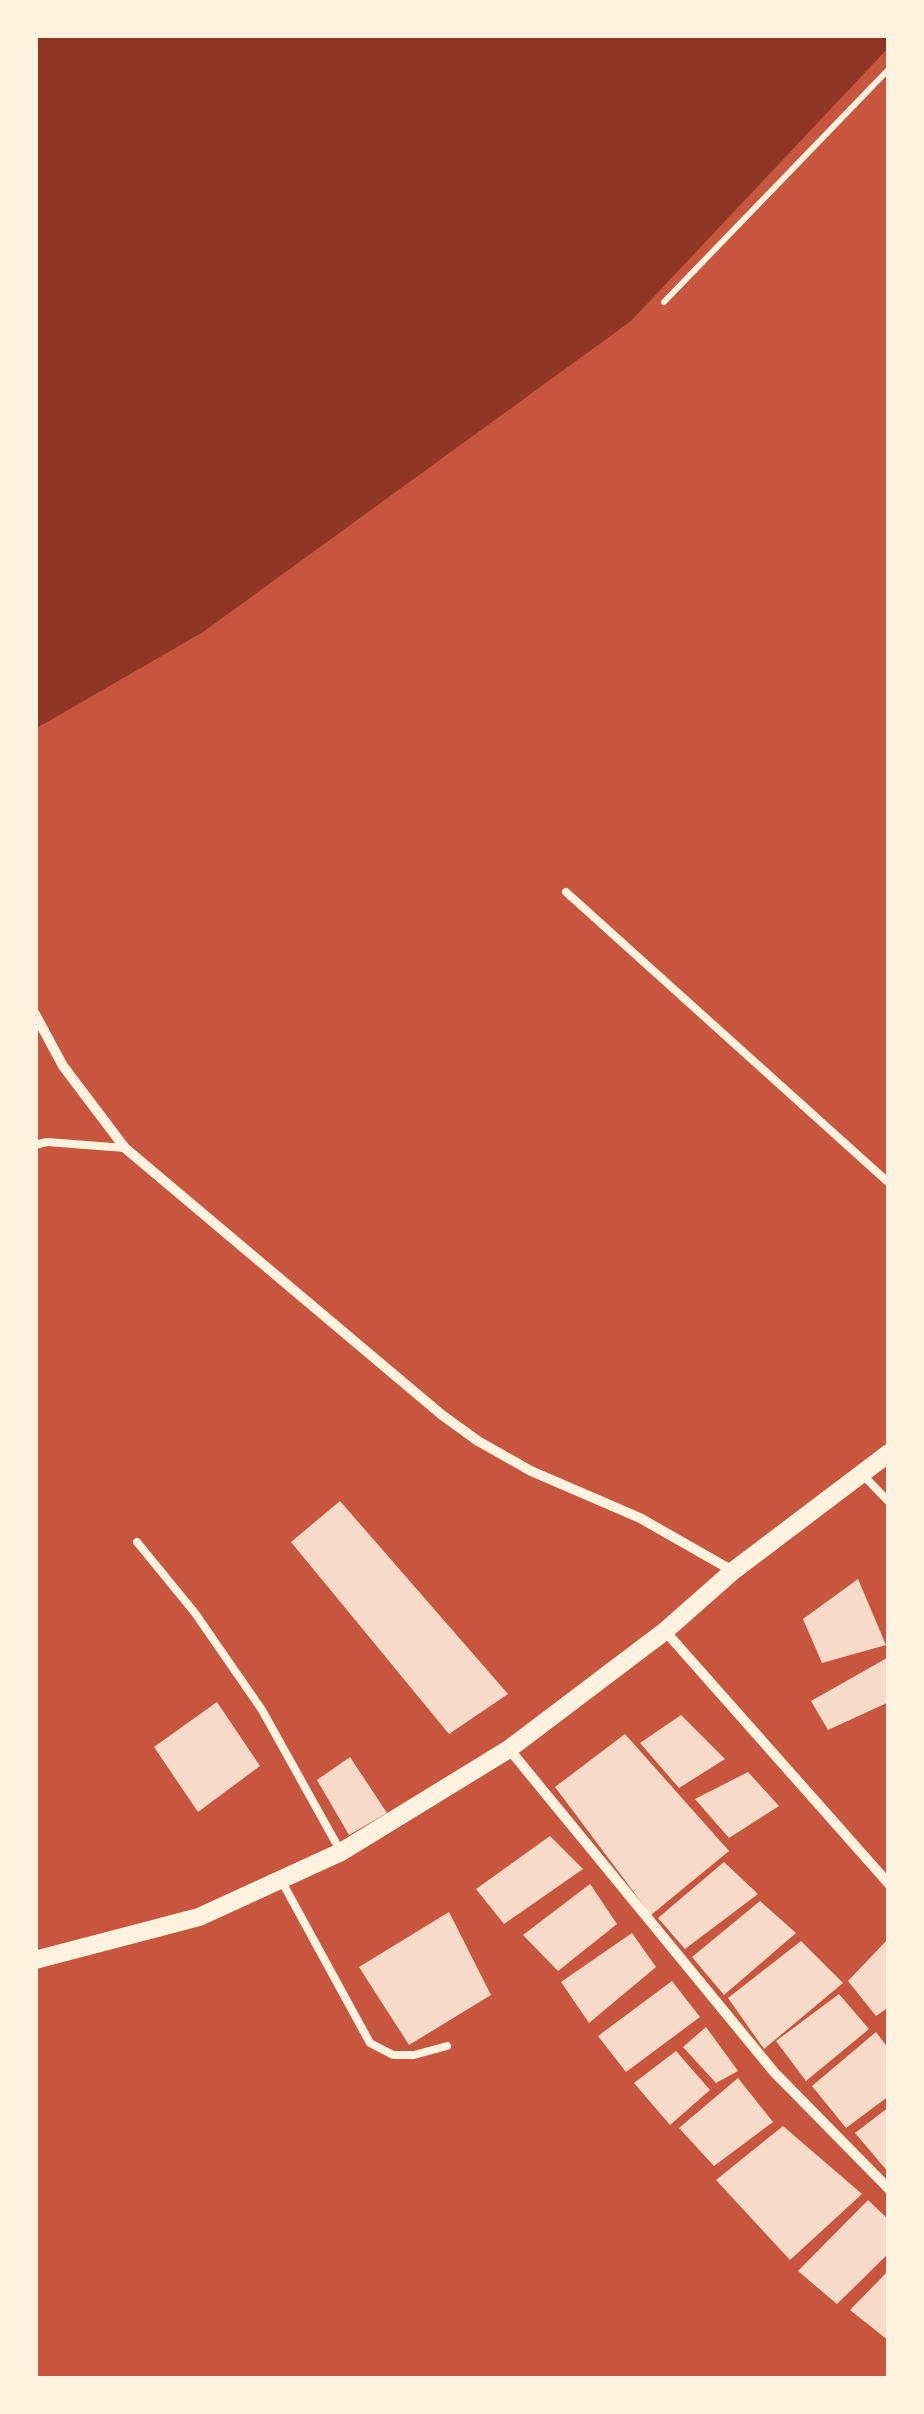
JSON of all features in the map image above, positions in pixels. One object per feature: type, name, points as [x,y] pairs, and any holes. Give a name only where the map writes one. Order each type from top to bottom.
[{"type":"street","points":[[35,1014],[63,1066],[124,1148],[426,1402],[478,1441],[531,1472],[640,1518],[733,1570]]},
{"type":"street","points":[[35,1960],[199,1917],[341,1852],[510,1749],[665,1632],[733,1570],[889,1453]]},
{"type":"street","points":[[665,1632],[889,1884]]},
{"type":"street","points":[[510,1749],[769,2066],[889,2190]]},
{"type":"lane","points":[[566,892],[889,1184]]},
{"type":"lane","points":[[35,1145],[46,1142],[124,1148]]},
{"type":"lane","points":[[862,1474],[889,1502]]},
{"type":"lane","points":[[137,1542],[195,1613],[262,1710],[341,1852]]},
{"type":"lane","points":[[281,1880],[376,2049],[393,2055],[414,2055],[447,2046]]},
{"type":"path","points":[[664,302],[889,69]]},
{"type":"shaded area","points":[[889,35],[889,47],[631,321],[203,632],[35,729],[35,36]]},
{"type":"building","points":[[340,1501],[508,1694],[449,1734],[291,1542]]},
{"type":"building","points":[[858,1579],[886,1645],[822,1663],[803,1619]]},
{"type":"building","points":[[887,1658],[889,1702],[828,1730],[811,1701]]},
{"type":"building","points":[[217,1702],[260,1766],[198,1812],[154,1747]]},
{"type":"building","points":[[681,1715],[725,1759],[679,1788],[640,1743]]},
{"type":"building","points":[[625,1734],[729,1851],[651,1915],[555,1787]]},
{"type":"building","points":[[350,1757],[387,1813],[349,1835],[317,1780]]},
{"type":"building","points":[[748,1772],[779,1806],[729,1838],[695,1799]]},
{"type":"building","points":[[550,1836],[583,1869],[504,1924],[476,1889]]},
{"type":"building","points":[[724,1862],[758,1894],[685,1949],[658,1918]]},
{"type":"building","points":[[590,1884],[617,1924],[558,1971],[523,1935]]},
{"type":"building","points":[[760,1901],[796,1933],[724,1995],[692,1957]]},
{"type":"building","points":[[449,1912],[491,1995],[409,2045],[359,1967]]},
{"type":"building","points":[[632,1933],[656,1967],[589,2023],[561,1982]]},
{"type":"building","points":[[889,1938],[889,2007],[876,2016],[848,1981]]},
{"type":"building","points":[[801,1941],[843,1983],[764,2049],[728,1998]]},
{"type":"building","points":[[672,1981],[700,2017],[626,2072],[598,2036]]},
{"type":"building","points":[[839,1994],[869,2029],[806,2081],[776,2041]]},
{"type":"building","points":[[706,2027],[738,2071],[716,2083],[683,2047]]},
{"type":"building","points":[[876,2032],[889,2049],[889,2096],[846,2128],[812,2086]]},
{"type":"building","points":[[676,2051],[710,2090],[670,2125],[634,2083]]},
{"type":"building","points":[[738,2078],[773,2122],[714,2166],[679,2128]]},
{"type":"building","points":[[889,2107],[889,2173],[855,2133]]},
{"type":"building","points":[[783,2126],[862,2194],[790,2260],[716,2180]]},
{"type":"building","points":[[868,2200],[889,2220],[889,2253],[837,2304],[798,2271]]},
{"type":"building","points":[[889,2270],[889,2341],[850,2310]]}]
